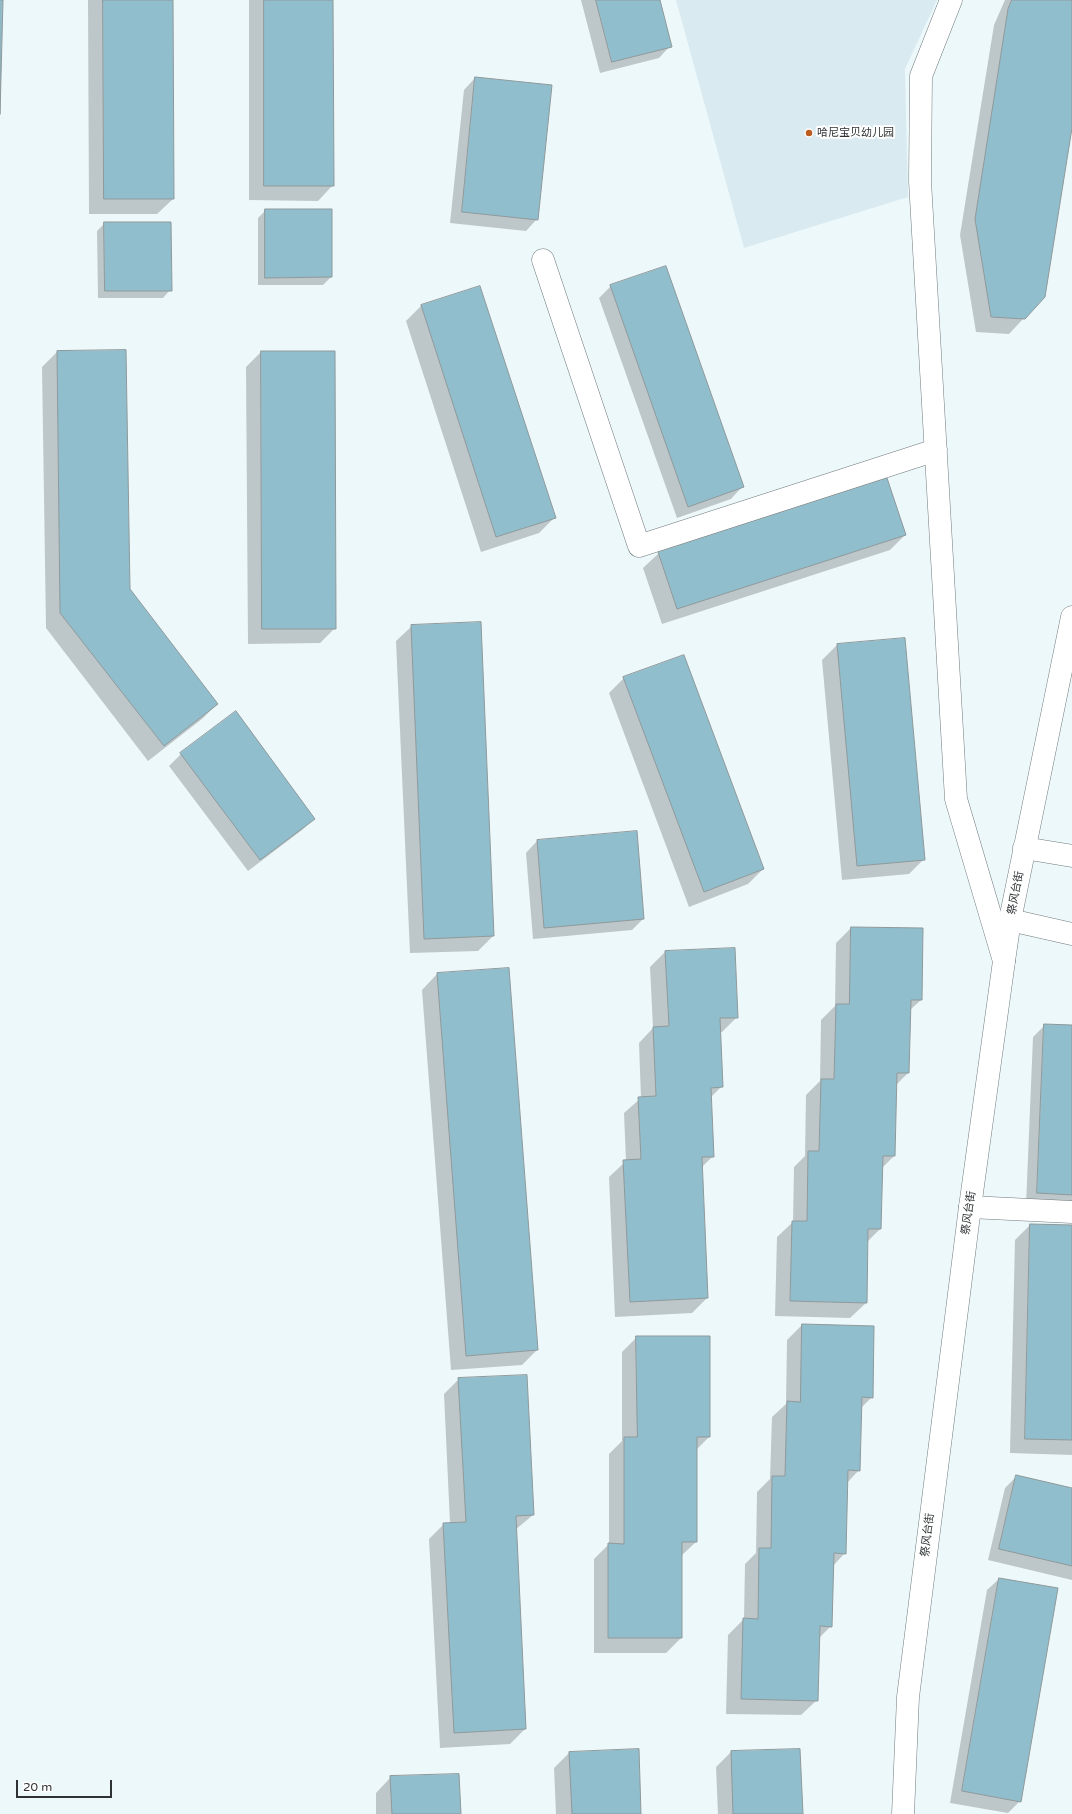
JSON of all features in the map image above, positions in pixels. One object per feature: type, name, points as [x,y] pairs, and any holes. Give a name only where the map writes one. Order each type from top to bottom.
[{"type":"main road","points":[[950,0],[921,76],[920,180],[956,799],[1004,961]]},
{"type":"main road","points":[[543,260],[639,546],[936,450]]},
{"type":"main road","name":"祭风台街","points":[[903,1814],[908,1697],[970,1207],[1004,961],[1010,920],[1024,848],[1072,618]]},
{"type":"main road","points":[[1024,848],[1072,856]]},
{"type":"main road","points":[[1010,920],[1072,934]]},
{"type":"main road","points":[[970,1207],[1072,1212]]},
{"type":"shaded area","name":"哈尼宝贝幼儿园","points":[[676,0],[937,0],[905,69],[908,197],[744,248]]},
{"type":"building","points":[[0,0],[3,0],[0,114]]},
{"type":"building","points":[[103,0],[173,0],[174,199],[104,199]]},
{"type":"building","points":[[264,0],[333,0],[334,186],[264,186]]},
{"type":"building","points":[[596,0],[660,0],[672,47],[612,62]]},
{"type":"building","points":[[1012,0],[1072,0],[1072,128],[1045,297],[1025,319],[991,317],[975,219],[1008,9]]},
{"type":"building","points":[[475,77],[552,85],[538,220],[462,212]]},
{"type":"building","points":[[265,209],[332,209],[332,277],[265,278]]},
{"type":"building","points":[[104,222],[171,222],[172,291],[105,291]]},
{"type":"building","points":[[666,266],[744,487],[688,507],[610,285]]},
{"type":"building","points":[[480,286],[556,518],[496,537],[421,305]]},
{"type":"building","points":[[126,350],[130,589],[218,704],[164,746],[60,613],[57,351]]},
{"type":"building","points":[[261,351],[335,351],[336,629],[262,629]]},
{"type":"building","points":[[887,478],[906,535],[677,609],[658,552]]},
{"type":"building","points":[[481,622],[494,936],[424,939],[411,625]]},
{"type":"building","points":[[905,638],[925,860],[857,866],[837,644]]},
{"type":"building","points":[[684,655],[764,869],[704,892],[623,677]]},
{"type":"building","points":[[236,711],[315,819],[260,860],[180,753]]},
{"type":"building","points":[[637,831],[644,919],[544,928],[537,840]]},
{"type":"building","points":[[851,927],[923,928],[922,1000],[911,1000],[909,1073],[897,1073],[895,1156],[883,1156],[881,1229],[868,1229],[867,1303],[790,1301],[792,1221],[807,1221],[808,1151],[819,1151],[821,1079],[834,1079],[836,1004],[849,1004]]},
{"type":"building","points":[[735,948],[738,1018],[720,1018],[723,1087],[711,1088],[714,1157],[702,1157],[708,1298],[630,1302],[623,1160],[641,1159],[638,1097],[656,1096],[653,1027],[669,1026],[665,951]]},
{"type":"building","points":[[509,968],[538,1350],[466,1356],[437,973]]},
{"type":"building","points":[[1044,1024],[1072,1025],[1072,1195],[1037,1193]]},
{"type":"building","points":[[1030,1224],[1072,1225],[1072,1440],[1025,1439]]},
{"type":"building","points":[[802,1324],[874,1326],[873,1398],[862,1397],[860,1471],[848,1470],[846,1554],[834,1553],[832,1627],[820,1626],[818,1701],[741,1699],[743,1618],[758,1619],[759,1548],[771,1548],[772,1476],[785,1476],[787,1401],[800,1402]]},
{"type":"building","points":[[636,1336],[710,1336],[710,1437],[697,1437],[697,1542],[682,1542],[682,1638],[608,1638],[608,1543],[624,1544],[624,1437],[637,1437]]},
{"type":"building","points":[[527,1375],[534,1515],[516,1516],[526,1729],[454,1733],[443,1523],[466,1522],[458,1378]]},
{"type":"building","points":[[1016,1475],[1072,1488],[1072,1566],[999,1549]]},
{"type":"building","points":[[999,1578],[1058,1588],[1021,1802],[962,1791]]},
{"type":"building","points":[[639,1749],[641,1814],[572,1814],[569,1752]]},
{"type":"building","points":[[800,1749],[803,1814],[733,1814],[731,1751]]},
{"type":"building","points":[[459,1774],[461,1814],[392,1814],[390,1776]]},
{"type":"place","name":"哈尼宝贝幼儿园","points":[[809,133]]}]
